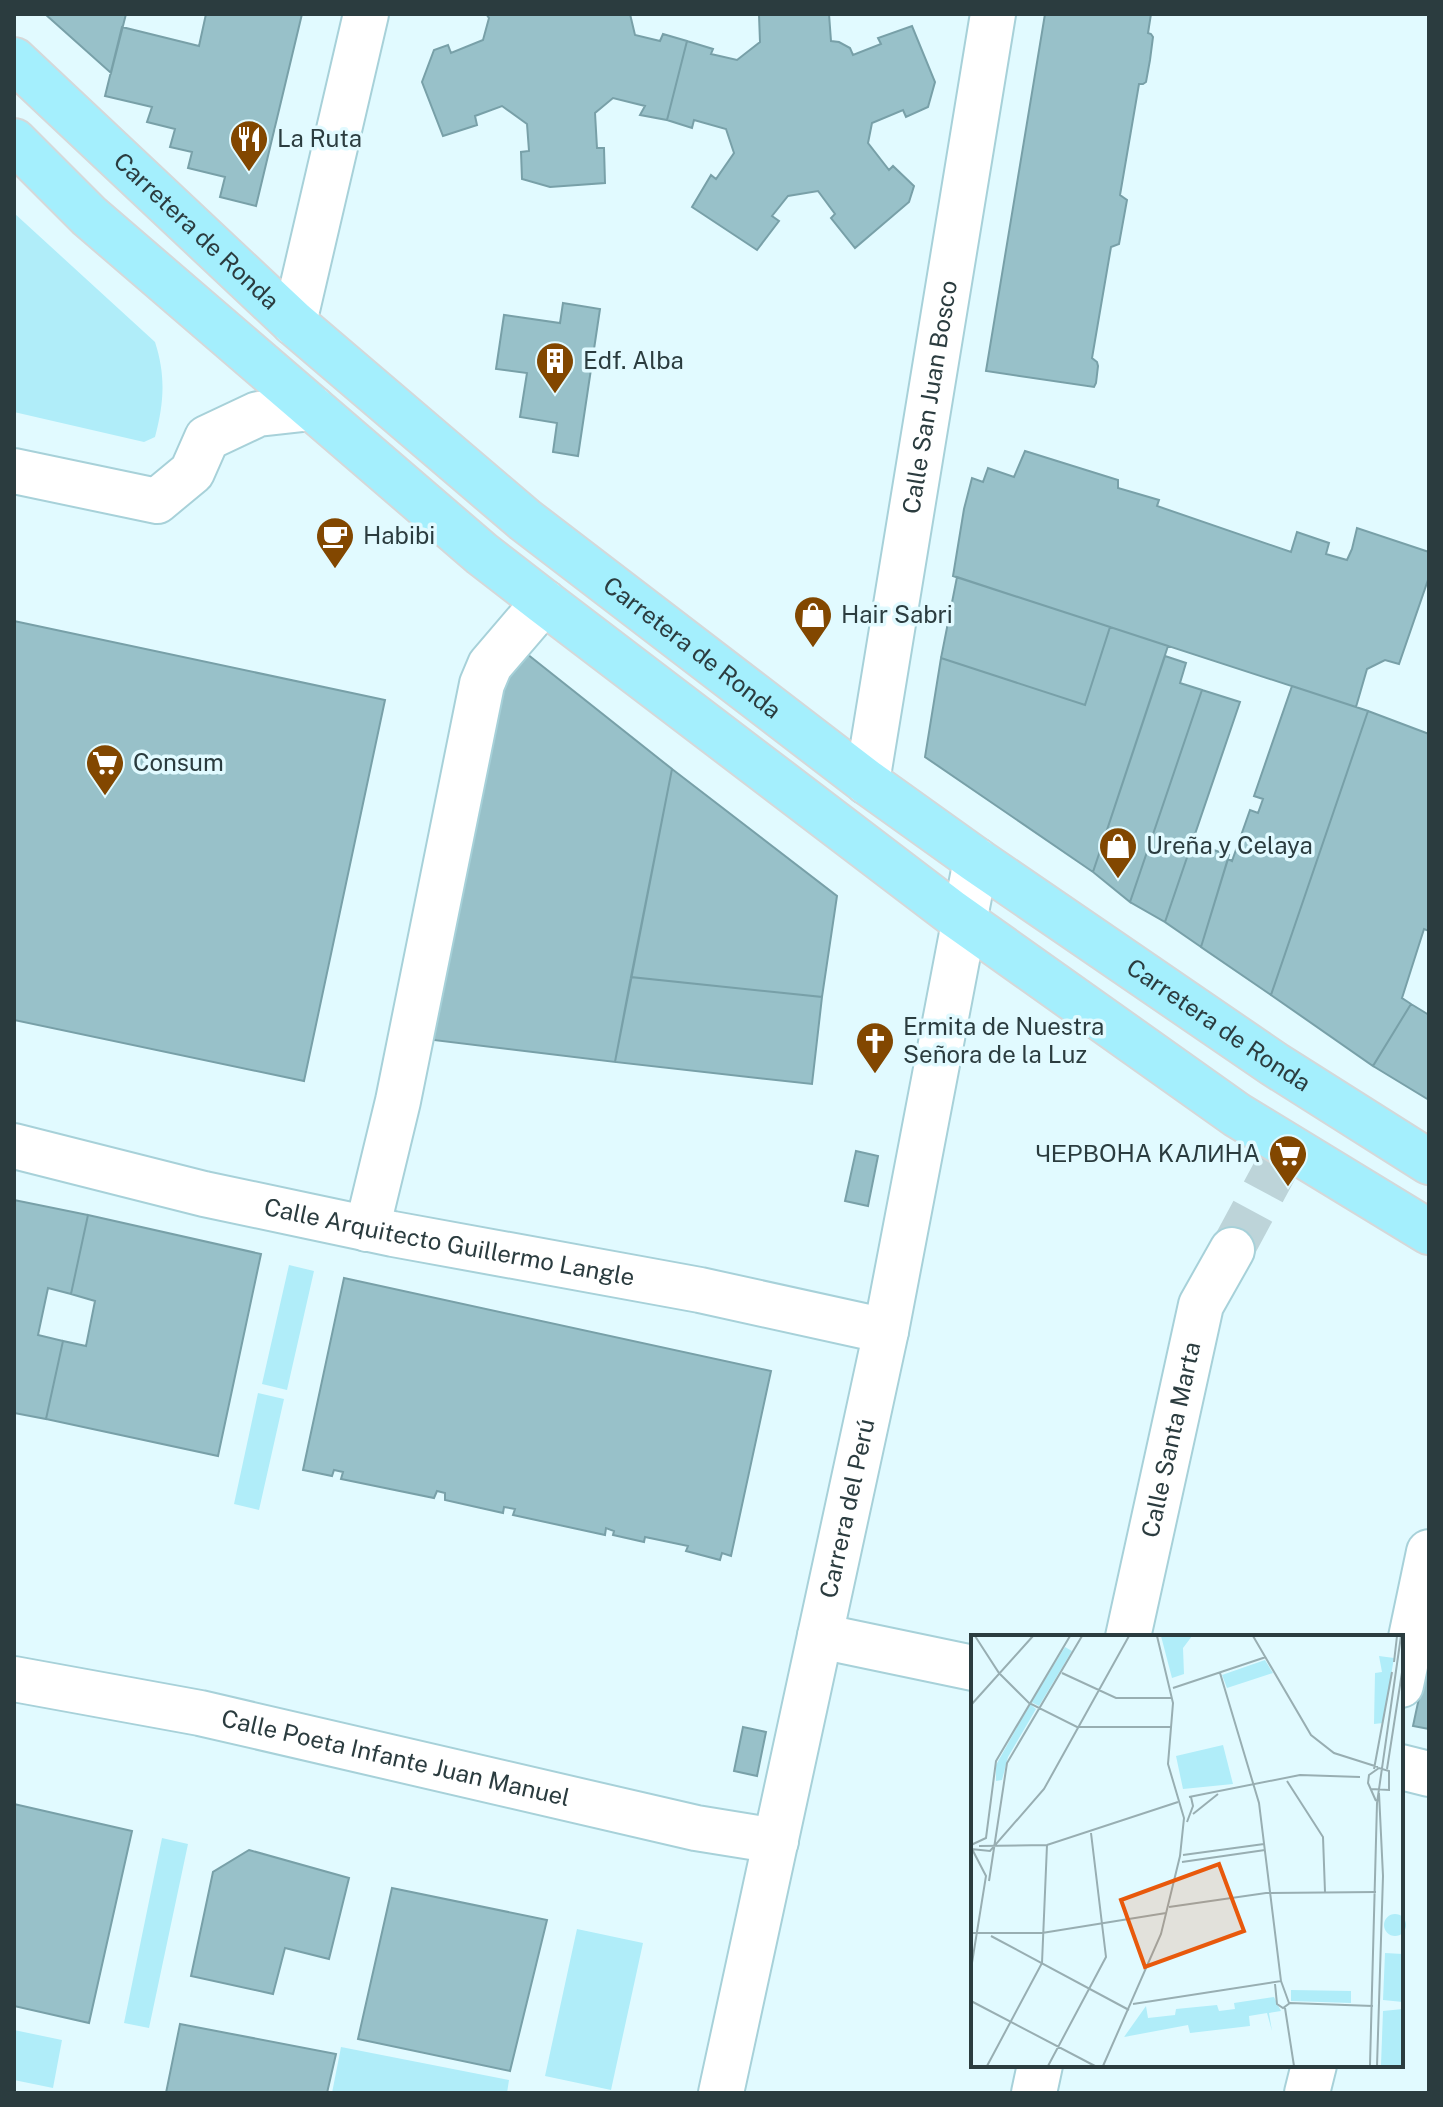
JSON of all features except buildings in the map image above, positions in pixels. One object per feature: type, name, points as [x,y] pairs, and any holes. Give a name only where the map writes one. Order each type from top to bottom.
[{"type":"main road","name":"Carretera de Ronda","points":[[14,60],[294,323],[525,520],[867,782],[976,860],[1274,1064],[1429,1162]]},
{"type":"main road","points":[[14,141],[89,216],[482,554],[544,602],[963,921],[1237,1115],[1429,1232]]},
{"type":"street","points":[[294,323],[366,14]]},
{"type":"street","name":"Calle San Juan Bosco","points":[[867,782],[993,14]]},
{"type":"street","points":[[14,471],[157,501],[192,472],[207,438],[258,414],[312,408]]},
{"type":"street","points":[[367,1229],[398,1101],[482,684],[490,665],[544,602]]},
{"type":"street","name":"Carrera del Perú","points":[[721,2093],[886,1331],[976,860]]},
{"type":"street","name":"Calle Arquitecto Guillermo Langle","points":[[14,1146],[204,1194],[367,1229],[700,1290],[886,1331]]},
{"type":"street","name":"Calle Santa Marta","points":[[1128,1635],[1201,1305],[1232,1250]]},
{"type":"street","points":[[1403,1676],[1429,1552]]},
{"type":"street","points":[[820,1636],[971,1668]]},
{"type":"street","name":"Calle Poeta Infante Juan Manuel","points":[[14,1679],[200,1713],[696,1828],[776,1841]]},
{"type":"street","points":[[1403,1768],[1429,1774]]},
{"type":"street","points":[[1034,2093],[1040,2067]]},
{"type":"street","points":[[1307,2093],[1314,2067]]},
{"type":"shaded area","points":[[14,213],[155,342],[161,366],[162,390],[155,437],[144,442],[14,412]]},
{"type":"shaded area","points":[[289,1265],[314,1271],[287,1390],[262,1384]]},
{"type":"shaded area","points":[[258,1393],[284,1399],[259,1510],[234,1504]]},
{"type":"shaded area","points":[[162,1838],[188,1844],[149,2028],[124,2023]]},
{"type":"shaded area","points":[[577,1929],[643,1943],[611,2090],[545,2076]]},
{"type":"shaded area","points":[[14,2030],[62,2040],[53,2088],[14,2080]]},
{"type":"shaded area","points":[[341,2047],[509,2080],[507,2093],[332,2093]]},
{"type":"tunnel","points":[[1232,1250],[1288,1146]]},
{"type":"place","name":"La Ruta","points":[[249,173]]},
{"type":"place","name":"Edf. Alba","points":[[555,395]]},
{"type":"place","name":"Habibi","points":[[335,570]]},
{"type":"place","name":"Hair Sabri","points":[[813,649]]},
{"type":"place","name":"Consum","points":[[105,797]]},
{"type":"place","name":"Ureña y Celaya","points":[[1118,880]]},
{"type":"place","name":"Ermita de Nuestra Señora de la Luz","points":[[875,1075]]},
{"type":"place","name":"ЧЕРВOHA KAЛИHA","points":[[1288,1188]]}]
